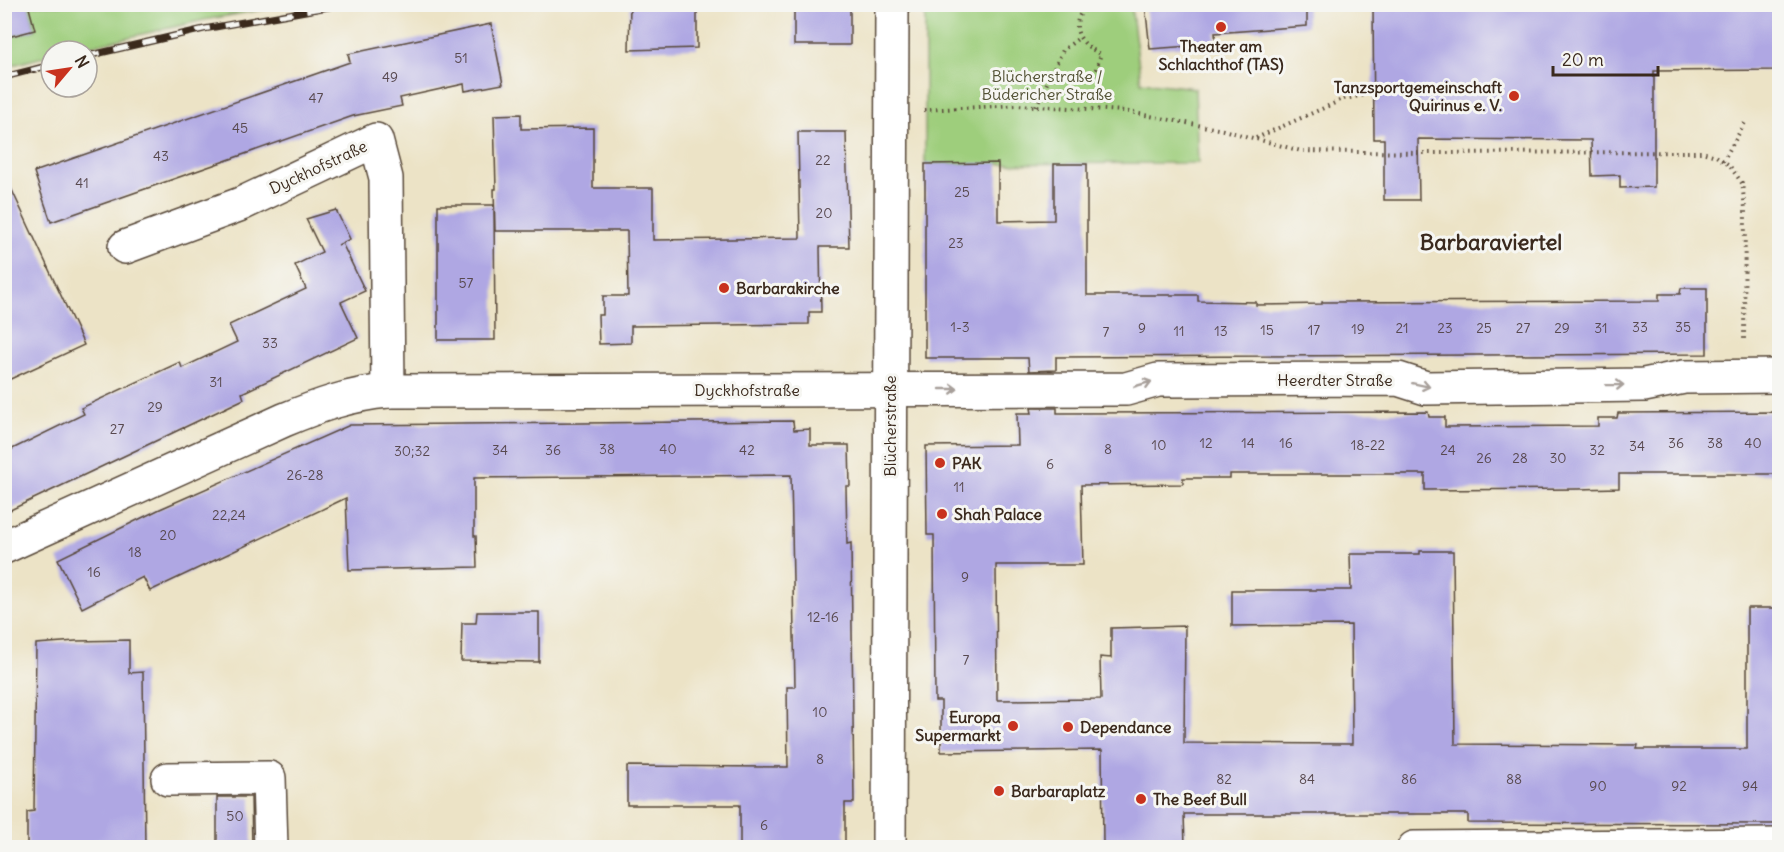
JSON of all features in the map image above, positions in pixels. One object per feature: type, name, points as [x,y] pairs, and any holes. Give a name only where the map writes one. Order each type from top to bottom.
[{"type":"street","name":"Blücherstraße","points":[[889,848],[892,4]]},
{"type":"street","name":"Dyckhofstraße","points":[[125,247],[240,204],[376,140],[386,178],[388,391]]},
{"type":"street","name":"Heerdter Straße","points":[[890,389],[1126,389],[1158,380],[1398,380],[1426,387],[1644,385],[1683,377],[1779,376]]},
{"type":"street","name":"Dyckhofstraße","points":[[4,547],[284,420],[362,393],[388,391],[890,389]]},
{"type":"street","points":[[168,779],[269,778],[270,848]]},
{"type":"street","points":[[1414,848],[1779,845]]},
{"type":"path","points":[[1092,81],[1101,54],[1088,47],[1079,38],[1076,23],[1082,11],[1097,4]]},
{"type":"path","points":[[1036,106],[1063,50],[1079,38]]},
{"type":"path","points":[[1256,138],[1344,99],[1366,95]]},
{"type":"path","points":[[892,112],[1017,105],[1124,111],[1223,130],[1301,151],[1702,152],[1716,156],[1735,171],[1742,183],[1745,208],[1746,376]]},
{"type":"path","points":[[1723,161],[1746,121]]},
{"type":"green space","points":[[28,5],[291,5],[204,20],[99,44],[99,39],[39,39],[39,58],[5,67],[5,38],[35,30]]},
{"type":"green space","name":"Blücherstraße / Büdericher Straße","points":[[925,5],[1131,5],[1141,82],[1195,88],[1198,163],[925,164]]},
{"type":"building","points":[[4,4],[28,4],[35,30],[4,38]]},
{"type":"building","points":[[630,4],[697,4],[697,48],[629,50]]},
{"type":"building","points":[[794,4],[850,4],[850,45],[794,45]]},
{"type":"building","name":"Theater am Schlachthof (TAS)","points":[[1145,4],[1307,4],[1307,26],[1215,33],[1216,44],[1150,49]]},
{"type":"building","name":"Tanzsportgemeinschaft Quirinus e. V.","points":[[1373,4],[1779,4],[1779,70],[1654,71],[1654,187],[1620,188],[1620,175],[1592,176],[1591,140],[1418,139],[1419,200],[1384,200],[1384,139],[1374,139]]},
{"type":"building","points":[[491,24],[503,84],[465,91],[464,84],[400,98],[402,106],[353,116],[51,222],[34,172],[350,62],[348,54]]},
{"type":"building","points":[[521,114],[521,129],[593,128],[593,188],[653,188],[653,240],[800,238],[798,132],[846,132],[849,247],[820,247],[821,312],[809,312],[809,324],[631,326],[631,343],[599,344],[598,315],[603,315],[603,296],[628,296],[627,231],[495,231],[494,115]]},
{"type":"building","points":[[998,163],[998,221],[1054,220],[1054,164],[1087,164],[1087,295],[1198,295],[1198,301],[1256,302],[1256,305],[1322,304],[1322,302],[1659,301],[1659,294],[1680,294],[1681,288],[1707,288],[1707,354],[1056,357],[1056,370],[1029,371],[1028,358],[925,358],[925,164]]},
{"type":"building","points":[[4,173],[84,345],[4,382]]},
{"type":"building","points":[[438,205],[494,205],[495,340],[438,340]]},
{"type":"building","points":[[336,210],[350,239],[342,243],[365,291],[341,302],[358,338],[242,393],[244,399],[4,513],[4,453],[84,414],[81,408],[180,362],[182,368],[237,342],[229,325],[306,289],[295,265],[322,252],[306,219]]},
{"type":"building","points":[[1031,408],[1057,408],[1057,413],[1428,412],[1429,417],[1445,417],[1445,427],[1598,426],[1598,418],[1617,418],[1618,413],[1779,412],[1779,474],[1619,474],[1619,488],[1578,489],[1425,490],[1425,474],[1230,474],[1230,478],[1183,478],[1183,484],[1081,485],[1083,565],[996,565],[997,700],[1101,699],[1100,657],[1111,658],[1111,628],[1185,626],[1184,743],[1352,744],[1351,625],[1232,626],[1232,590],[1351,590],[1350,554],[1420,554],[1420,551],[1453,551],[1455,744],[1638,745],[1637,749],[1747,749],[1747,608],[1779,608],[1779,824],[1468,823],[1468,814],[1184,814],[1185,846],[1103,846],[1102,750],[941,752],[941,701],[935,701],[934,535],[927,535],[926,446],[1018,445],[1017,413],[1032,413]]},
{"type":"building","points":[[793,421],[794,430],[810,429],[810,445],[849,445],[850,486],[846,486],[847,544],[851,543],[854,803],[845,803],[845,848],[740,848],[740,805],[627,805],[627,766],[788,767],[787,687],[795,687],[791,475],[474,478],[474,536],[476,536],[477,567],[349,570],[346,498],[150,591],[143,577],[82,608],[58,559],[160,509],[350,425]]},
{"type":"building","points":[[477,612],[539,612],[539,662],[461,661],[462,623],[476,623]]},
{"type":"building","points":[[129,640],[129,673],[143,672],[145,848],[27,848],[27,812],[34,811],[36,644]]},
{"type":"building","points":[[217,797],[251,797],[252,848],[217,848]]},
{"type":"railway","points":[[99,53],[204,29],[345,4]]},
{"type":"railway","points":[[4,77],[39,68]]},
{"type":"place","name":"Theater am Schlachthof (TAS)","points":[[1221,27]]},
{"type":"place","name":"Tanzsportgemeinschaft Quirinus e. V.","points":[[1514,96]]},
{"type":"place","name":"Barbarakirche","points":[[724,288]]},
{"type":"place","name":"PAK","points":[[940,463]]},
{"type":"place","name":"Shah Palace","points":[[942,514]]},
{"type":"place","name":"Europa Supermarkt","points":[[1013,726]]},
{"type":"place","name":"Dependance","points":[[1068,727]]},
{"type":"place","name":"Barbaraplatz","points":[[999,791]]},
{"type":"place","name":"The Beef Bull","points":[[1141,799]]},
{"type":"district","name":"Barbaraviertel","points":[[1491,242]]}]
